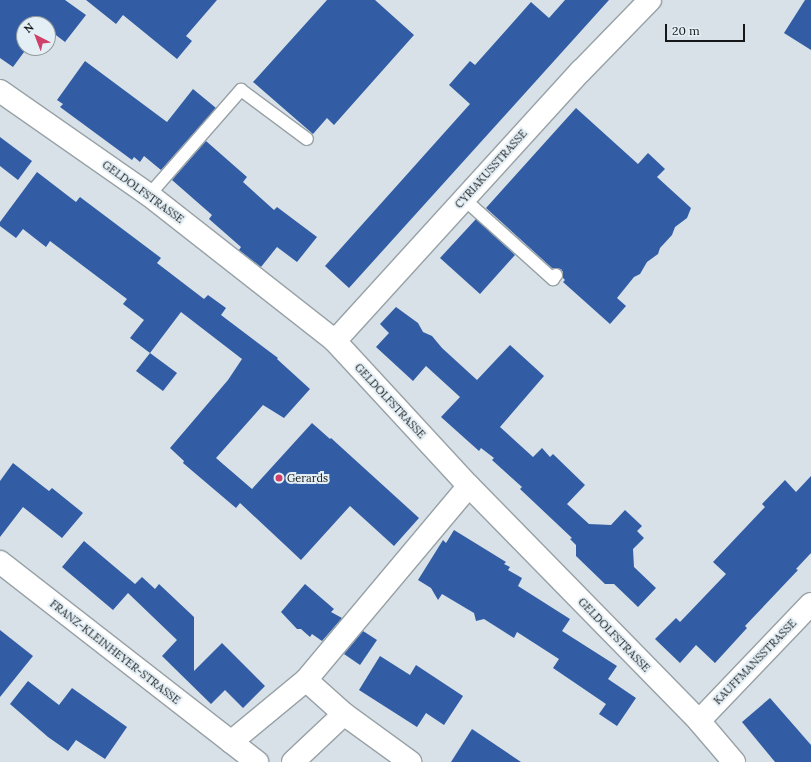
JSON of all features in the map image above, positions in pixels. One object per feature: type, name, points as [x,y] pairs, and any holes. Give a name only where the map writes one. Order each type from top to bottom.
[{"type":"street","name":"CYRIAKUSSTRASSE","points":[[335,341],[581,71],[650,0]]},
{"type":"street","name":"GELDOLFSTRASSE","points":[[0,91],[149,195],[335,341],[469,486],[699,721],[734,762]]},
{"type":"street","points":[[230,742],[306,680],[469,486]]},
{"type":"street","name":"FRANZ-KLEINHEYER-STRASSE","points":[[0,562],[257,762]]},
{"type":"street","name":"KAUFFMANSSTRASSE","points":[[699,721],[811,604]]},
{"type":"street","points":[[306,680],[344,714],[410,762]]},
{"type":"street","points":[[293,762],[344,714]]},
{"type":"lane","points":[[149,195],[241,90],[307,139]]},
{"type":"lane","points":[[464,199],[553,279],[556,275]]},
{"type":"building","points":[[0,0],[65,0],[86,15],[65,42],[56,35],[56,16],[16,16],[16,56],[21,56],[13,67],[0,58]]},
{"type":"building","points":[[86,0],[217,0],[186,36],[192,41],[177,59],[123,15],[116,24]]},
{"type":"building","points":[[327,0],[375,0],[414,35],[334,125],[327,118],[313,134],[253,82]]},
{"type":"building","points":[[565,0],[609,0],[349,288],[325,266],[470,104],[449,85],[470,61],[475,65],[531,2],[549,18]]},
{"type":"building","points":[[805,0],[811,0],[811,50],[784,33]]},
{"type":"building","points":[[85,61],[167,122],[193,89],[216,108],[161,170],[144,156],[140,162],[134,157],[132,160],[60,107],[63,104],[57,100]]},
{"type":"building","points":[[576,108],[638,164],[648,153],[665,169],[657,177],[691,208],[687,218],[675,227],[672,235],[660,248],[658,254],[647,262],[640,274],[634,277],[617,298],[626,306],[610,324],[563,282],[565,280],[561,269],[552,268],[486,208]]},
{"type":"building","points":[[0,137],[32,161],[18,180],[0,166]]},
{"type":"building","points":[[206,141],[247,177],[243,182],[274,210],[277,207],[317,237],[297,262],[277,247],[261,267],[239,250],[241,247],[209,219],[212,215],[172,180]]},
{"type":"building","points":[[37,172],[76,202],[80,197],[161,258],[157,263],[204,299],[208,295],[226,308],[221,315],[278,358],[277,359],[310,389],[284,418],[263,405],[216,458],[252,489],[312,423],[330,439],[331,438],[419,518],[394,546],[350,506],[301,560],[240,503],[236,508],[183,463],[184,461],[170,448],[228,380],[242,359],[181,312],[150,353],[130,338],[144,320],[123,304],[127,299],[50,241],[46,247],[23,229],[16,238],[0,226],[0,222]]},
{"type":"building","points":[[476,219],[515,255],[480,294],[440,258]]},
{"type":"building","points":[[396,307],[418,323],[423,332],[432,336],[442,348],[477,380],[510,345],[544,376],[500,427],[533,457],[542,448],[550,457],[553,454],[585,485],[567,504],[589,524],[611,525],[625,510],[642,526],[637,531],[644,538],[633,549],[634,567],[656,588],[638,607],[614,584],[605,584],[576,556],[576,545],[570,539],[572,538],[520,489],[522,487],[492,460],[494,458],[481,448],[479,451],[441,417],[460,397],[426,366],[413,381],[376,347],[389,333],[380,324]]},
{"type":"building","points":[[150,353],[177,373],[163,391],[136,371]]},
{"type":"building","points":[[13,463],[49,491],[52,488],[83,513],[62,538],[23,507],[0,537],[0,481]]},
{"type":"building","points":[[811,476],[811,553],[796,569],[798,570],[745,626],[747,628],[715,663],[696,645],[680,663],[655,639],[676,618],[680,622],[726,574],[713,562],[765,507],[762,504],[785,480],[796,492]]},
{"type":"building","points":[[454,530],[506,562],[504,564],[510,567],[508,570],[522,578],[518,586],[570,619],[562,631],[617,666],[608,679],[636,698],[617,726],[599,714],[606,704],[553,668],[559,659],[517,632],[514,638],[484,619],[476,621],[474,613],[442,594],[438,600],[431,588],[418,580],[443,540],[446,543]]},
{"type":"building","points":[[84,541],[135,584],[142,577],[155,589],[159,584],[194,617],[194,671],[222,643],[265,686],[243,708],[225,690],[211,704],[162,656],[177,640],[128,593],[113,610],[62,567]]},
{"type":"building","points":[[305,584],[334,609],[331,612],[342,618],[322,641],[312,634],[310,637],[301,629],[297,629],[281,612]]},
{"type":"building","points":[[0,630],[33,656],[0,697]]},
{"type":"building","points":[[363,631],[377,640],[360,665],[344,654]]},
{"type":"building","points":[[380,656],[410,675],[416,665],[463,696],[444,725],[426,713],[417,727],[359,690]]},
{"type":"building","points":[[28,681],[59,705],[72,688],[127,727],[105,759],[76,740],[68,751],[48,737],[10,704]]},
{"type":"building","points":[[770,698],[811,745],[811,762],[775,762],[742,722]]},
{"type":"building","points":[[472,729],[521,762],[451,762]]},
{"type":"place","name":"Gerards","points":[[279,478]]}]
